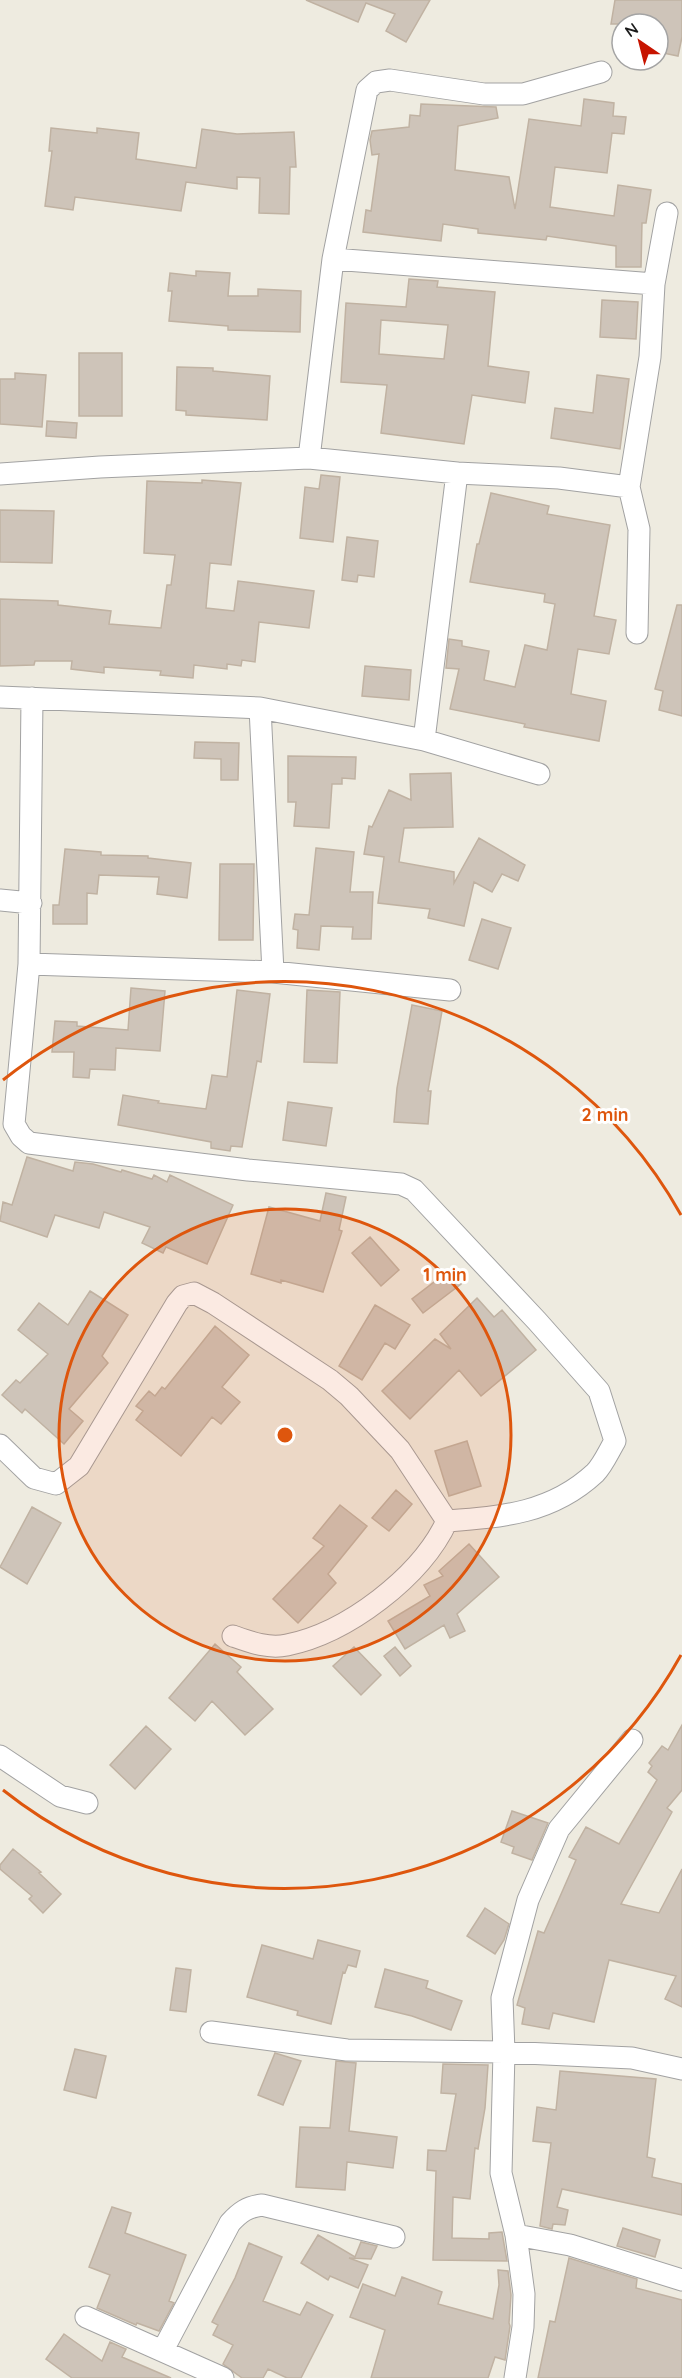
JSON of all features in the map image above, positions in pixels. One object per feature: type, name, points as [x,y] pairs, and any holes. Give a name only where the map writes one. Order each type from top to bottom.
[{"type":"street","points":[[309,458],[333,259],[367,90],[376,82],[390,80],[484,94],[523,94],[601,72]]},
{"type":"street","points":[[637,633],[639,529],[629,487],[650,357],[654,284],[667,213]]},
{"type":"street","points":[[333,259],[654,284]]},
{"type":"street","points":[[0,474],[309,458],[457,473],[559,478],[629,487]]},
{"type":"street","points":[[424,740],[457,473]]},
{"type":"street","points":[[0,697],[260,708],[424,740],[539,774]]},
{"type":"street","points":[[32,698],[29,964],[14,1124],[21,1136],[29,1143],[248,1170],[401,1184],[414,1190],[599,1391],[615,1441],[597,1472],[554,1502],[505,1516],[447,1521]]},
{"type":"street","points":[[260,708],[273,972]]},
{"type":"street","points":[[0,900],[31,903]]},
{"type":"street","points":[[29,964],[273,972],[450,990]]},
{"type":"street","points":[[0,1445],[34,1478],[56,1484],[79,1466],[177,1303],[183,1296],[194,1293],[213,1303],[330,1380],[349,1396],[400,1450],[447,1521]]},
{"type":"street","points":[[233,1636],[260,1645],[286,1646],[328,1631],[362,1611],[399,1584],[439,1539],[447,1521]]},
{"type":"street","points":[[515,2378],[523,2327],[524,2294],[516,2235],[501,2173],[504,2052],[502,1998],[528,1900],[559,1829],[632,1740]]},
{"type":"street","points":[[0,1756],[60,1796],[87,1803]]},
{"type":"street","points":[[211,2032],[347,2050],[504,2052],[632,2058],[682,2069]]},
{"type":"street","points":[[163,2350],[230,2223],[240,2211],[250,2206],[262,2205],[394,2237]]},
{"type":"street","points":[[516,2235],[570,2246],[682,2280]]},
{"type":"street","points":[[86,2317],[223,2378]]},
{"type":"building","points":[[306,0],[430,0],[406,42],[386,31],[395,14],[366,3],[358,22]]},
{"type":"building","points":[[615,0],[682,0],[682,37],[678,56],[670,54],[670,12],[613,12]]},
{"type":"building","points":[[584,99],[614,103],[613,116],[626,117],[624,134],[612,133],[607,173],[555,167],[550,207],[614,216],[618,185],[651,190],[646,223],[642,223],[641,267],[616,267],[616,246],[547,236],[546,240],[478,233],[478,229],[443,224],[441,241],[363,232],[366,210],[371,211],[379,154],[372,155],[370,140],[372,131],[409,127],[410,115],[420,116],[421,104],[496,107],[498,118],[458,126],[455,170],[509,177],[515,209],[529,119],[581,126]]},
{"type":"building","points":[[51,128],[97,133],[97,128],[139,133],[136,159],[196,168],[202,129],[237,134],[294,132],[296,167],[290,167],[289,214],[259,213],[260,178],[237,177],[237,189],[186,182],[181,211],[75,197],[73,210],[45,206],[52,151],[49,151]]},
{"type":"building","points":[[196,271],[230,273],[228,296],[258,296],[258,289],[301,291],[300,332],[228,330],[228,326],[169,321],[172,291],[168,291],[170,273],[196,276]]},
{"type":"building","points":[[409,279],[438,281],[437,287],[495,292],[488,366],[529,372],[525,403],[472,395],[464,444],[381,433],[387,385],[341,382],[346,303],[406,307]],"holes":[[[381,320],[448,325],[444,359],[379,354]]]},
{"type":"building","points":[[602,300],[638,302],[636,339],[600,337]]},
{"type":"building","points":[[79,353],[122,353],[122,416],[79,416]]},
{"type":"building","points":[[177,367],[213,368],[213,371],[270,376],[267,420],[186,415],[186,411],[176,410]]},
{"type":"building","points":[[15,373],[46,375],[42,427],[0,424],[0,379],[15,379]]},
{"type":"building","points":[[597,375],[629,379],[620,449],[551,438],[555,408],[593,413]]},
{"type":"building","points":[[47,421],[77,423],[76,438],[46,436]]},
{"type":"building","points":[[321,475],[340,477],[333,542],[300,538],[305,487],[319,489]]},
{"type":"building","points":[[202,480],[241,483],[231,565],[210,563],[206,608],[234,611],[238,581],[314,591],[309,628],[259,622],[255,662],[242,660],[241,666],[227,664],[227,669],[194,665],[193,678],[160,675],[161,671],[104,667],[104,673],[71,669],[72,661],[35,661],[34,665],[0,666],[0,599],[58,601],[58,605],[111,611],[109,624],[161,628],[167,585],[171,585],[175,555],[144,553],[147,481],[202,483]]},
{"type":"building","points":[[491,493],[549,506],[547,514],[610,525],[594,616],[616,620],[609,654],[578,649],[571,694],[606,701],[599,741],[524,727],[525,724],[450,709],[459,669],[446,668],[449,639],[462,641],[462,646],[489,651],[484,680],[515,687],[525,645],[547,650],[555,604],[544,602],[545,594],[470,582],[477,544],[479,544]]},
{"type":"building","points":[[0,510],[54,511],[52,563],[0,562]]},
{"type":"building","points":[[347,537],[378,541],[374,577],[358,575],[357,582],[342,580]]},
{"type":"building","points":[[677,605],[682,605],[682,716],[659,710],[663,691],[655,689]]},
{"type":"building","points":[[365,666],[411,670],[409,700],[362,696]]},
{"type":"building","points":[[195,742],[239,743],[238,780],[221,780],[221,759],[194,758]]},
{"type":"building","points":[[288,756],[356,757],[355,779],[342,778],[342,784],[332,784],[329,828],[294,826],[296,802],[288,802]]},
{"type":"building","points":[[451,773],[453,827],[404,828],[399,862],[454,872],[454,883],[479,838],[525,865],[518,881],[502,874],[492,892],[474,882],[464,926],[428,918],[430,909],[378,903],[384,857],[364,854],[369,826],[372,827],[389,790],[411,800],[410,774]]},
{"type":"building","points":[[316,848],[354,852],[350,892],[373,892],[371,939],[352,939],[353,927],[321,926],[319,950],[297,948],[298,930],[293,929],[295,914],[309,915]]},
{"type":"building","points":[[65,849],[101,852],[101,855],[148,856],[148,858],[191,863],[187,898],[157,894],[159,877],[99,875],[97,894],[87,893],[87,924],[53,924],[53,905],[59,905]]},
{"type":"building","points":[[220,864],[254,864],[253,940],[219,940]]},
{"type":"building","points":[[482,919],[511,928],[498,969],[469,960]]},
{"type":"building","points":[[131,988],[165,991],[160,1051],[116,1048],[115,1070],[90,1069],[89,1078],[73,1077],[74,1052],[52,1052],[55,1021],[77,1022],[77,1026],[128,1030]]},
{"type":"building","points":[[237,990],[270,994],[261,1062],[257,1061],[242,1147],[231,1146],[230,1151],[211,1148],[211,1142],[118,1125],[123,1095],[159,1101],[158,1103],[206,1109],[212,1075],[227,1077]]},
{"type":"building","points":[[307,990],[340,992],[337,1063],[304,1062]]},
{"type":"building","points":[[412,1005],[442,1011],[428,1091],[431,1091],[428,1124],[394,1122],[397,1088]]},
{"type":"building","points":[[288,1102],[332,1108],[326,1146],[283,1140]]},
{"type":"building","points":[[27,1157],[73,1171],[75,1162],[93,1164],[121,1172],[122,1170],[152,1179],[154,1175],[167,1182],[170,1175],[233,1205],[207,1264],[166,1247],[163,1253],[142,1243],[150,1227],[104,1212],[99,1228],[55,1215],[47,1237],[0,1221],[3,1202],[12,1205]]},
{"type":"building","points":[[326,1193],[346,1197],[339,1230],[342,1231],[323,1292],[251,1274],[269,1207],[320,1221]]},
{"type":"building","points":[[370,1237],[399,1270],[381,1286],[352,1253]]},
{"type":"building","points":[[451,1269],[461,1284],[423,1313],[412,1299]]},
{"type":"building","points":[[90,1291],[128,1315],[102,1356],[108,1363],[69,1409],[83,1421],[64,1444],[25,1409],[22,1413],[2,1395],[16,1380],[20,1383],[48,1354],[18,1330],[39,1303],[68,1325]]},
{"type":"building","points":[[477,1298],[494,1317],[502,1310],[536,1350],[481,1396],[459,1370],[410,1419],[382,1391],[435,1339],[451,1349],[440,1334]]},
{"type":"building","points":[[375,1305],[410,1325],[395,1349],[385,1343],[362,1380],[339,1366]]},
{"type":"building","points":[[215,1326],[249,1355],[222,1387],[240,1402],[221,1424],[212,1417],[181,1456],[136,1420],[143,1411],[136,1406],[149,1391],[155,1396],[162,1387],[165,1389]]},
{"type":"building","points":[[467,1441],[481,1486],[449,1496],[435,1451]]},
{"type":"building","points":[[396,1490],[412,1504],[389,1531],[372,1518]]},
{"type":"building","points":[[340,1505],[367,1526],[328,1574],[336,1583],[298,1623],[273,1599],[324,1546],[313,1538]]},
{"type":"building","points":[[32,1507],[61,1523],[27,1584],[0,1567]]},
{"type":"building","points":[[469,1544],[499,1577],[457,1614],[465,1631],[450,1638],[444,1625],[405,1649],[388,1621],[430,1596],[424,1585],[443,1576],[439,1571]]},
{"type":"building","points":[[215,1644],[241,1667],[237,1672],[273,1709],[245,1735],[212,1701],[195,1721],[169,1698]]},
{"type":"building","points":[[354,1647],[381,1675],[361,1695],[333,1666]]},
{"type":"building","points":[[395,1647],[411,1666],[400,1676],[384,1656]]},
{"type":"building","points":[[682,1725],[682,1790],[667,1808],[672,1812],[621,1904],[659,1913],[682,1869],[682,2007],[665,1999],[676,1976],[609,1960],[594,2022],[553,2013],[549,2029],[522,2024],[525,2008],[517,2005],[538,1931],[544,1933],[576,1860],[569,1857],[586,1827],[619,1844],[657,1780],[648,1772],[652,1766],[649,1763],[662,1746],[668,1750]]},
{"type":"building","points":[[146,1726],[171,1749],[135,1789],[110,1765]]},
{"type":"building","points":[[512,1811],[548,1823],[532,1860],[512,1853],[514,1847],[501,1842]]},
{"type":"building","points":[[13,1849],[41,1872],[39,1873],[61,1894],[43,1913],[29,1899],[32,1896],[0,1869],[0,1865]]},
{"type":"building","points":[[485,1908],[509,1924],[504,1940],[495,1954],[467,1936]]},
{"type":"building","points":[[318,1940],[360,1951],[356,1967],[348,1965],[345,1973],[343,1972],[331,2024],[297,2015],[298,2011],[247,1997],[262,1945],[313,1959]]},
{"type":"building","points":[[176,1968],[191,1970],[186,2012],[170,2010]]},
{"type":"building","points":[[385,1969],[428,1981],[426,1988],[462,2001],[451,2030],[412,2016],[375,2007]]},
{"type":"building","points":[[75,2049],[106,2056],[96,2098],[64,2090]]},
{"type":"building","points":[[275,2053],[301,2061],[283,2105],[258,2095]]},
{"type":"building","points":[[336,2061],[356,2063],[349,2131],[397,2137],[393,2168],[347,2162],[345,2190],[296,2187],[300,2127],[330,2128]]},
{"type":"building","points":[[443,2064],[488,2065],[485,2108],[478,2149],[475,2148],[470,2199],[453,2197],[452,2238],[489,2239],[489,2233],[502,2232],[507,2261],[433,2260],[436,2171],[427,2170],[428,2150],[446,2151],[456,2094],[441,2093]]},
{"type":"building","points":[[560,2071],[656,2079],[647,2157],[655,2159],[652,2177],[682,2184],[682,2215],[562,2189],[557,2207],[568,2210],[565,2225],[553,2224],[552,2229],[540,2226],[551,2143],[533,2141],[537,2107],[556,2110]]},
{"type":"building","points":[[112,2207],[131,2213],[125,2233],[186,2255],[169,2301],[174,2303],[159,2331],[137,2323],[136,2325],[97,2308],[110,2275],[89,2267]]},
{"type":"building","points":[[623,2228],[660,2240],[655,2257],[617,2246]]},
{"type":"building","points":[[318,2235],[355,2257],[361,2242],[377,2246],[371,2259],[349,2258],[368,2265],[358,2288],[330,2276],[328,2280],[301,2263]]},
{"type":"building","points":[[249,2243],[282,2257],[263,2301],[300,2315],[307,2302],[333,2315],[301,2378],[287,2378],[268,2369],[263,2378],[242,2378],[223,2364],[233,2345],[213,2335],[218,2325],[212,2322],[235,2278]]},
{"type":"building","points":[[569,2258],[637,2279],[636,2288],[682,2300],[682,2378],[538,2378],[550,2321],[555,2322]]},
{"type":"building","points":[[498,2270],[508,2271],[511,2295],[510,2326],[505,2360],[495,2357],[488,2378],[371,2378],[385,2330],[350,2317],[363,2284],[395,2296],[402,2277],[442,2292],[438,2304],[493,2319],[499,2285]]},
{"type":"building","points":[[64,2334],[102,2361],[110,2342],[126,2349],[122,2357],[171,2378],[72,2378],[46,2359]]}]
